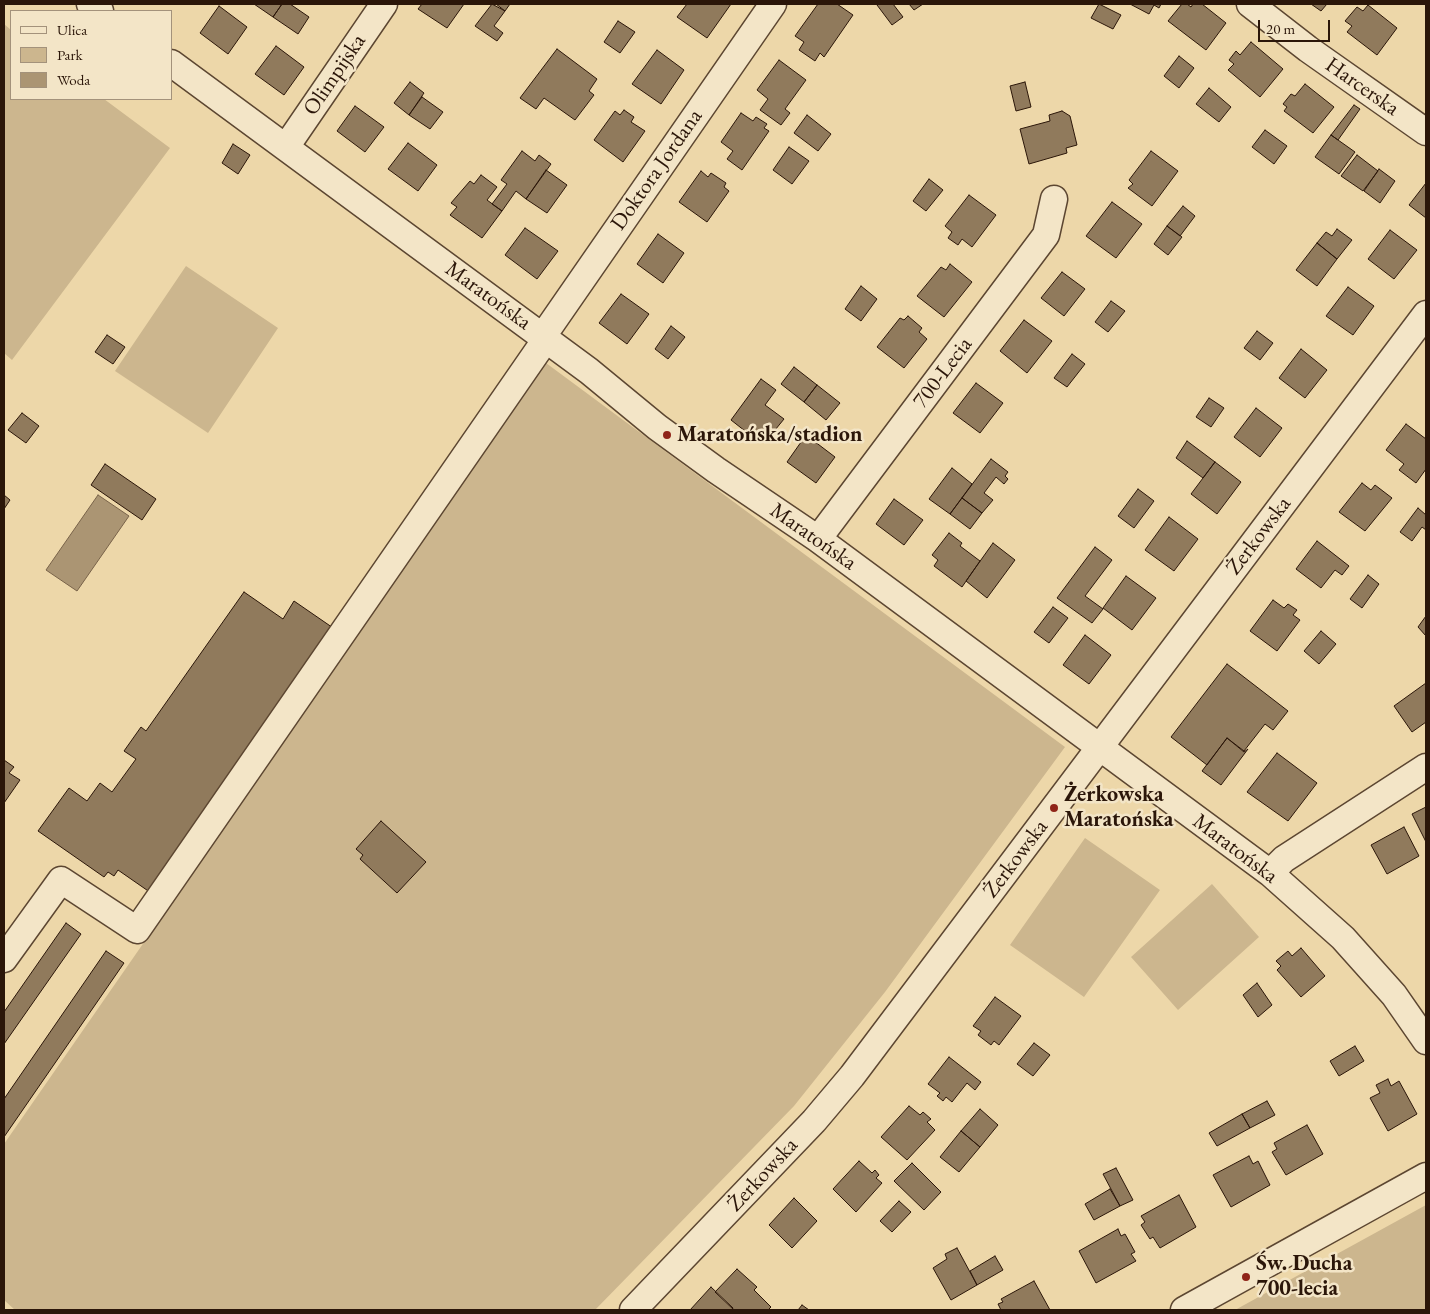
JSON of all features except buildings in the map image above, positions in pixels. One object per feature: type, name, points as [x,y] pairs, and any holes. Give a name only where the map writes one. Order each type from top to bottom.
[{"type":"street","name":"Olimpijska","points":[[286,147],[384,4]]},
{"type":"street","name":"Doktora Jordana","points":[[4,959],[60,880],[137,930],[773,4]]},
{"type":"street","name":"Harcerska","points":[[1250,4],[1308,49],[1426,132]]},
{"type":"street","name":"Maratońska","points":[[172,64],[545,338],[681,445],[818,540],[1270,873],[1304,902],[1355,951],[1394,995],[1426,1041]]},
{"type":"street","name":"700-Lecia","points":[[818,540],[1046,235],[1054,199]]},
{"type":"street","name":"Żerkowska","points":[[634,1310],[808,1128],[846,1083],[960,935],[1426,314]]},
{"type":"street","points":[[1270,873],[1292,853],[1426,767]]},
{"type":"street","points":[[1184,1310],[1426,1176]]},
{"type":"green space","points":[[4,24],[10,29],[10,100],[105,100],[170,148],[12,360],[4,353]]},
{"type":"green space","points":[[186,266],[278,328],[208,433],[115,371]]},
{"type":"green space","points":[[546,363],[1065,747],[885,992],[794,1106],[595,1310],[15,1310],[4,1300],[4,1144]]},
{"type":"green space","points":[[1085,838],[1160,890],[1084,997],[1010,945]]},
{"type":"green space","points":[[1212,884],[1259,937],[1178,1010],[1131,957]]},
{"type":"green space","points":[[1426,1205],[1426,1310],[1235,1310]]},
{"type":"water","points":[[98,495],[129,516],[77,591],[46,570]]},
{"type":"place","name":"Maratońska/stadion","points":[[667,435]]},
{"type":"place","name":"Żerkowska Maratońska","points":[[1054,808]]},
{"type":"place","name":"Św. Ducha 700-lecia","points":[[1246,1277]]}]
